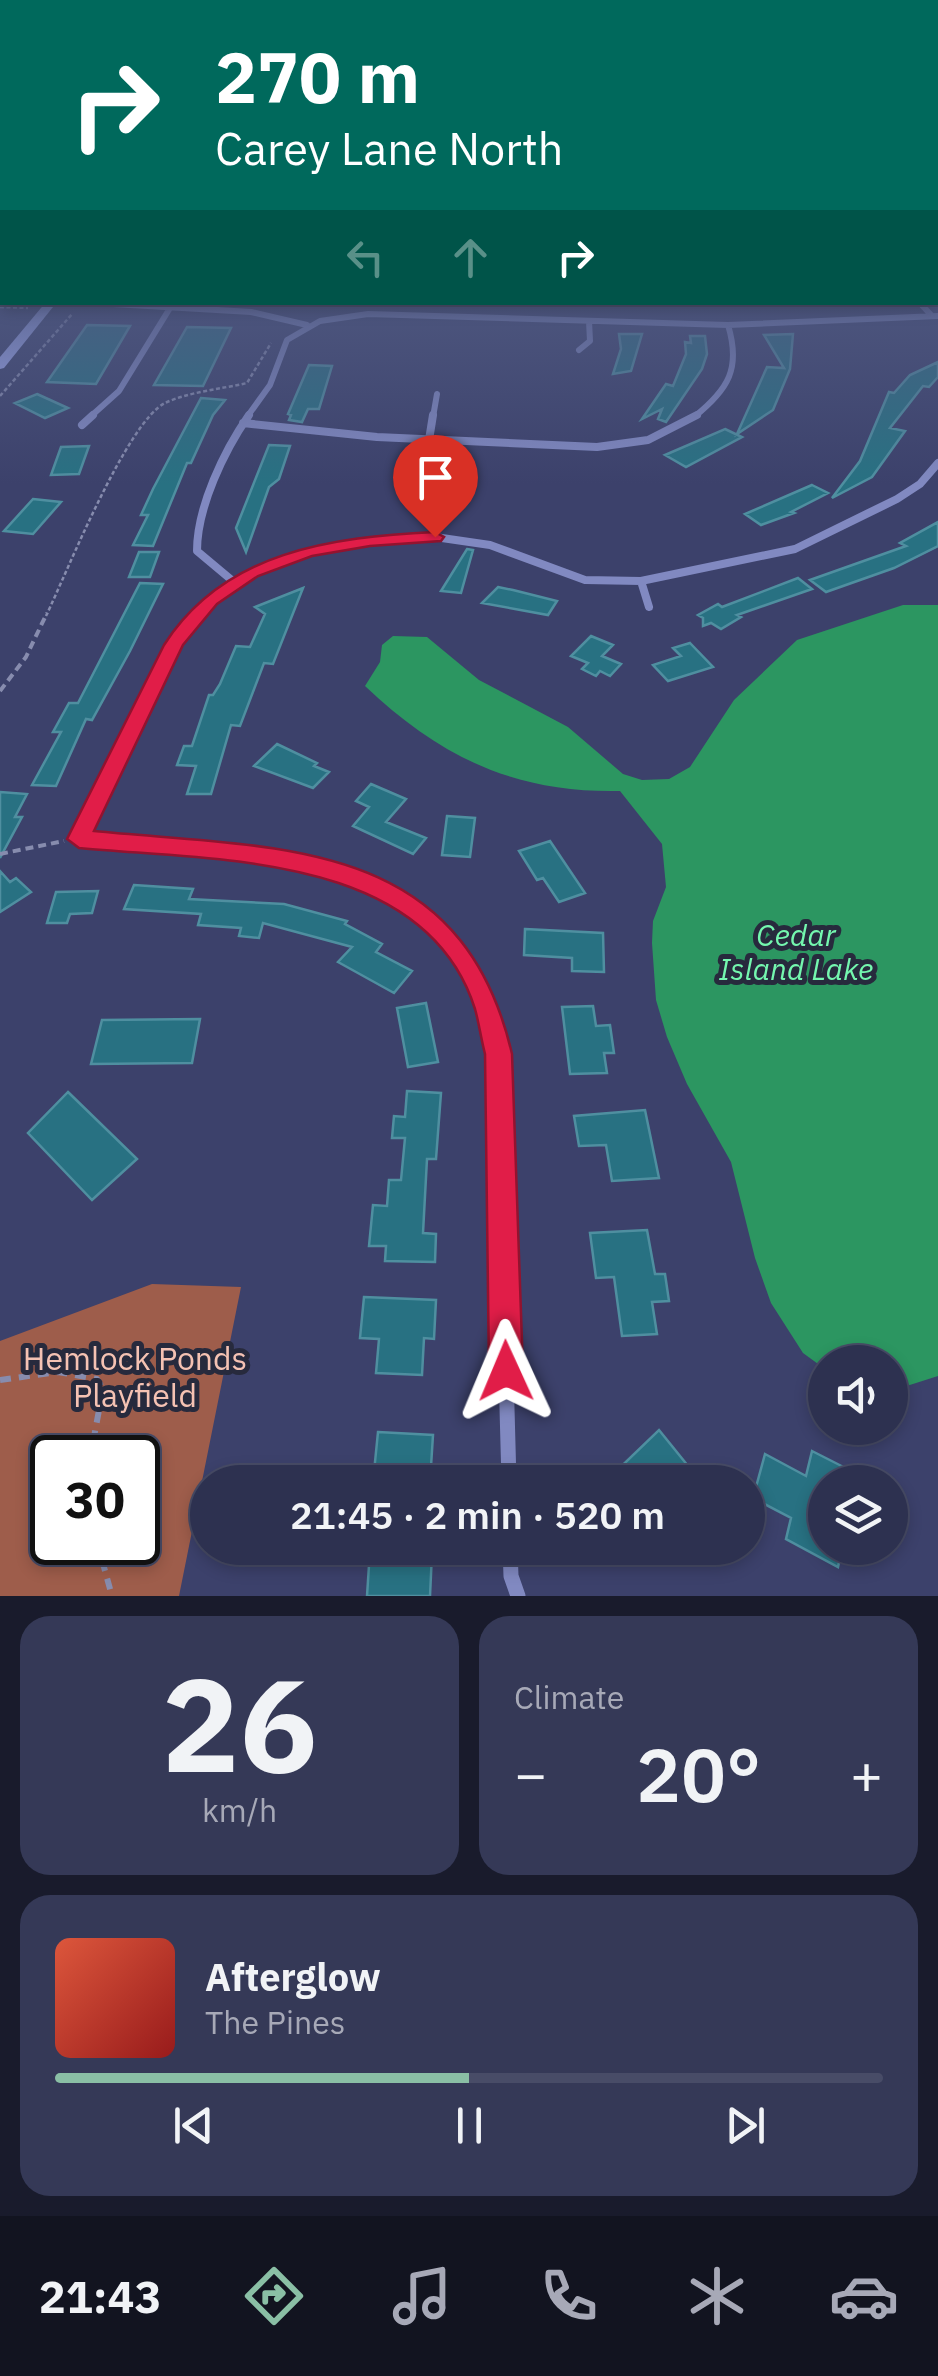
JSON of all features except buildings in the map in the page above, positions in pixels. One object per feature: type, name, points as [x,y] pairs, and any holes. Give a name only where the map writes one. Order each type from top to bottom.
[{"type":"main road","points":[[0,364],[25,334]]},
{"type":"street","points":[[82,425],[119,390],[154,334]]},
{"type":"street","points":[[234,582],[206,562],[194,538],[243,423],[270,385],[288,340],[295,334]]},
{"type":"street","points":[[579,350],[590,341],[590,334]]},
{"type":"street","points":[[243,423],[326,435],[428,440],[586,446],[647,440],[690,420],[716,401],[737,354],[731,334]]},
{"type":"street","points":[[428,440],[437,394]]},
{"type":"street","points":[[508,1465],[498,1054],[488,1007],[459,953],[408,904],[369,882],[329,868],[285,859],[79,839],[174,645],[197,612],[234,582],[280,560],[324,548],[435,537],[490,545],[585,580],[641,581],[794,548],[897,498],[920,484],[938,463]]},
{"type":"street","points":[[641,581],[649,607]]},
{"type":"street","points":[[510,1565],[518,1596]]},
{"type":"path","points":[[0,396],[53,334]]},
{"type":"path","points":[[0,691],[26,657],[117,468],[149,414],[166,402],[247,384],[277,334]]},
{"type":"path","points":[[0,854],[79,839]]},
{"type":"path","points":[[0,1380],[58,1372],[97,1379],[103,1389],[94,1435]]},
{"type":"path","points":[[103,1565],[112,1596]]},
{"type":"green space","name":"Hemlock Ponds Playfield","points":[[152,1284],[241,1287],[205,1465],[190,1465],[190,1541],[179,1596],[0,1596],[0,1341]]},
{"type":"water","name":"Cedar Island Lake","points":[[903,605],[938,605],[938,1376],[908,1386],[908,1345],[808,1345],[808,1357],[771,1303],[755,1258],[731,1162],[687,1084],[656,1000],[652,943],[653,921],[666,887],[662,844],[620,791],[546,785],[481,766],[422,733],[365,686],[380,662],[382,645],[393,636],[427,637],[479,680],[568,727],[623,774],[642,780],[669,779],[690,767],[734,700],[797,640]]},
{"type":"route","points":[[435,537],[370,540],[308,551],[252,572],[224,588],[197,612],[174,645],[79,839],[285,859],[329,868],[369,882],[408,904],[459,953],[488,1007],[498,1054],[506,1371]]}]
